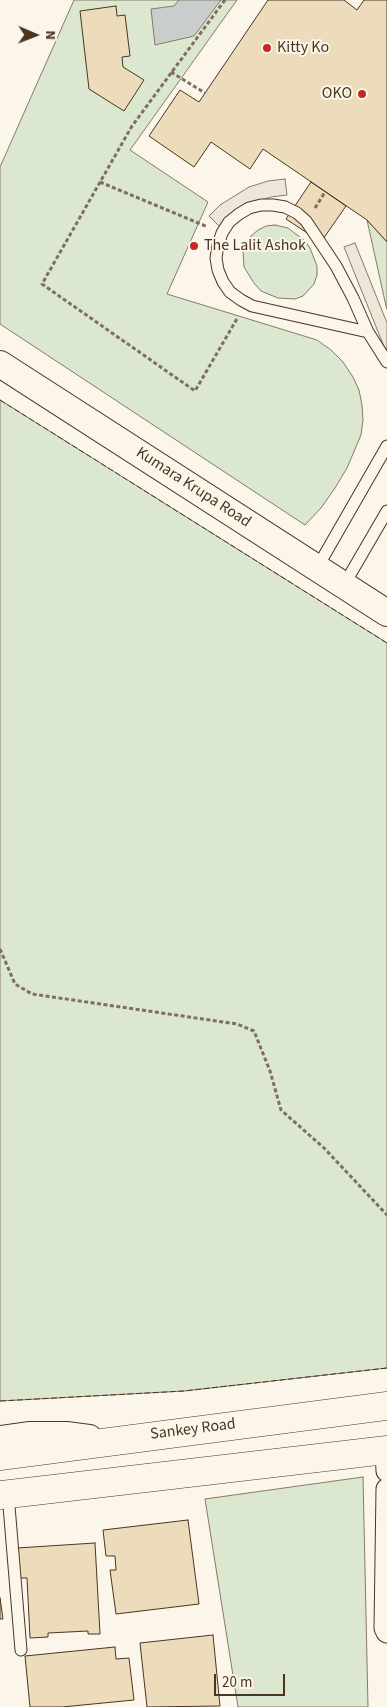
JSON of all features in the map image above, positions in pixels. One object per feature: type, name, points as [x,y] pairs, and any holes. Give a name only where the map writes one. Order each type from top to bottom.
[{"type":"main road","name":"Sankey Road","points":[[0,1456],[387,1406]]},
{"type":"main road","points":[[4,1495],[387,1457]]},
{"type":"street","name":"Kumara Krupa Road","points":[[0,364],[387,613]]},
{"type":"street","points":[[0,1439],[30,1435],[66,1435],[113,1441]]},
{"type":"street","points":[[387,1489],[385,1628],[387,1632]]},
{"type":"lane","points":[[368,332],[252,306],[230,292],[218,270],[216,258],[222,232],[229,222],[249,208],[261,205],[285,207],[297,213],[306,221],[336,266],[368,332],[387,362]]},
{"type":"lane","points":[[317,568],[387,446]]},
{"type":"lane","points":[[344,585],[387,511]]},
{"type":"lane","points":[[4,1495],[21,1650]]},
{"type":"path","points":[[225,0],[132,126],[42,284],[195,391],[246,303]]},
{"type":"path","points":[[171,72],[205,93]]},
{"type":"path","points":[[100,182],[222,232]]},
{"type":"path","points":[[0,950],[15,984],[32,994],[237,1024],[254,1031],[270,1071],[281,1110],[324,1148],[387,1215]]},
{"type":"green space","points":[[74,0],[237,0],[130,150],[208,202],[167,294],[317,340],[343,362],[353,377],[359,390],[362,405],[361,435],[347,468],[335,488],[321,508],[305,525],[0,324],[0,167]]},
{"type":"green space","points":[[367,220],[387,242],[387,309],[386,306]]},
{"type":"green space","points":[[275,225],[288,228],[305,241],[317,266],[314,284],[303,296],[295,299],[278,298],[261,291],[244,267],[243,251],[251,236],[266,226]]},
{"type":"green space","points":[[0,400],[387,643],[387,1368],[184,1391],[0,1401]]},
{"type":"green space","points":[[363,1477],[368,1707],[238,1707],[205,1499]]},
{"type":"shaded area","points":[[179,0],[221,0],[194,36],[155,45],[151,9],[174,6]]},
{"type":"shaded area","points":[[285,179],[287,195],[255,202],[220,227],[209,216],[220,205],[249,187],[268,181]]},
{"type":"shaded area","points":[[355,243],[387,323],[387,354],[344,247]]},
{"type":"building","points":[[268,0],[344,0],[357,10],[364,0],[387,0],[387,242],[367,220],[263,149],[250,169],[211,142],[194,167],[149,136],[180,90],[199,102]]},
{"type":"building","points":[[116,6],[117,16],[125,15],[130,56],[122,57],[123,67],[144,80],[124,111],[89,89],[80,11]]},
{"type":"building","points":[[311,182],[346,206],[321,242],[286,219]]},
{"type":"building","points":[[188,1520],[199,1604],[116,1614],[110,1570],[116,1570],[115,1556],[106,1556],[103,1530]]},
{"type":"building","points":[[95,1543],[100,1634],[88,1634],[88,1631],[48,1633],[48,1637],[30,1638],[27,1578],[19,1578],[17,1548]]},
{"type":"building","points":[[0,1598],[3,1619],[0,1619]]},
{"type":"building","points":[[213,1635],[220,1706],[147,1707],[140,1643]]},
{"type":"building","points":[[115,1647],[116,1659],[129,1658],[134,1700],[62,1707],[30,1707],[25,1656]]},
{"type":"fence","points":[[0,400],[387,643]]},
{"type":"fence","points":[[0,1401],[184,1391],[387,1368]]},
{"type":"place","name":"Kitty Ko","points":[[267,48]]},
{"type":"place","name":"OKO","points":[[362,94]]},
{"type":"place","name":"The Lalit Ashok","points":[[194,246]]}]
